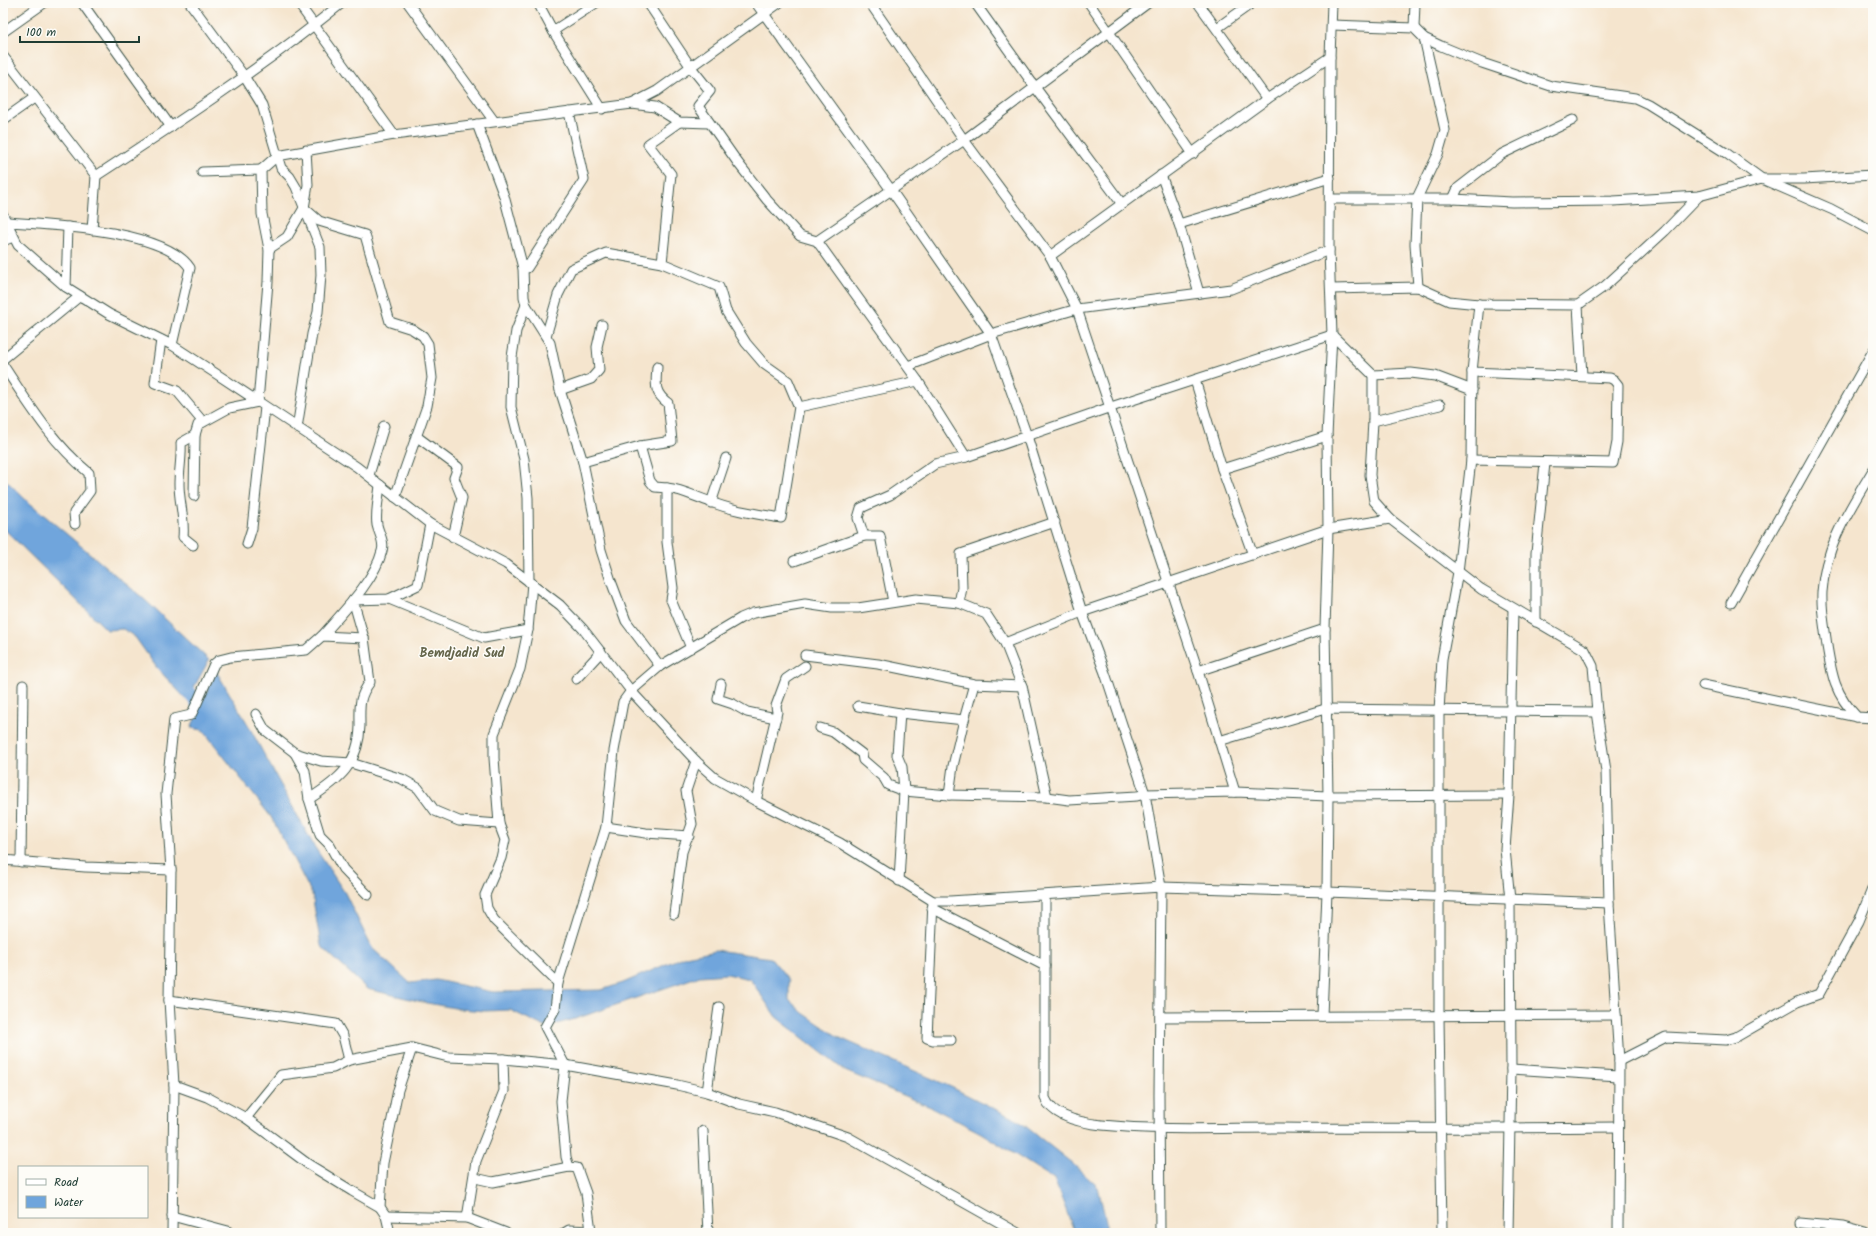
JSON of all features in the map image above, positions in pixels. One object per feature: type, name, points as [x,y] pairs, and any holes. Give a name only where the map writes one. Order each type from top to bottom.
[{"type":"street","points":[[3,32],[44,3]]},
{"type":"street","points":[[82,3],[171,127]]},
{"type":"street","points":[[190,3],[244,76],[262,105],[281,168],[290,177],[320,247],[321,274],[318,312],[312,334],[297,428]]},
{"type":"street","points":[[298,3],[394,135]]},
{"type":"street","points":[[96,176],[171,127],[244,76],[342,3]]},
{"type":"street","points":[[408,3],[494,122]]},
{"type":"street","points":[[538,3],[553,31],[602,109]]},
{"type":"street","points":[[553,31],[596,3]]},
{"type":"street","points":[[648,3],[690,66],[710,91],[698,106],[709,123],[753,182],[800,236],[817,241],[908,366],[966,457]]},
{"type":"street","points":[[756,3],[891,190],[991,334],[1027,436],[1082,612],[1105,672],[1145,794],[1161,887],[1159,1128],[1160,1233]]},
{"type":"street","points":[[632,104],[657,91],[779,3]]},
{"type":"street","points":[[870,3],[964,140],[1050,256],[1077,309],[1198,671],[1235,792]]},
{"type":"street","points":[[975,3],[1122,204]]},
{"type":"street","points":[[1089,3],[1193,154]]},
{"type":"street","points":[[817,241],[964,140],[1148,3]]},
{"type":"street","points":[[1198,3],[1267,99]]},
{"type":"street","points":[[1217,28],[1252,3]]},
{"type":"street","points":[[1322,1016],[1327,892],[1328,796],[1324,629],[1328,529],[1327,436],[1332,335],[1332,289],[1329,250],[1330,57],[1332,3]]},
{"type":"street","points":[[1414,28],[1415,3]]},
{"type":"street","points":[[1332,25],[1414,28],[1424,38],[1482,63],[1551,86],[1635,98],[1648,104],[1726,153],[1762,179],[1831,208],[1873,231]]},
{"type":"street","points":[[1418,287],[1415,244],[1417,198],[1438,154],[1445,130],[1424,38]]},
{"type":"street","points":[[3,56],[34,98],[96,176],[92,230]]},
{"type":"street","points":[[1050,256],[1267,99],[1330,57]]},
{"type":"street","points":[[3,120],[34,98]]},
{"type":"street","points":[[202,172],[262,170],[277,156],[306,150],[394,135],[632,104],[655,107],[678,122],[709,123]]},
{"type":"street","points":[[523,268],[527,268],[584,180],[569,112]]},
{"type":"street","points":[[1453,199],[1458,188],[1502,154],[1573,120]]},
{"type":"street","points":[[662,263],[671,174],[648,144],[678,122]]},
{"type":"street","points":[[477,124],[504,196],[523,268],[524,297],[526,306],[550,343],[560,390],[583,462],[601,550],[611,581],[626,621],[660,666]]},
{"type":"street","points":[[269,249],[287,237],[304,208],[308,185],[306,150]]},
{"type":"street","points":[[247,544],[252,528],[268,282],[269,249],[262,214],[262,170]]},
{"type":"street","points":[[1161,175],[1179,224],[1199,293]]},
{"type":"street","points":[[1330,199],[1417,198],[1512,202],[1579,202],[1699,196],[1762,179],[1804,179],[1873,175]]},
{"type":"street","points":[[1179,224],[1330,178]]},
{"type":"street","points":[[1332,289],[1418,287],[1449,301],[1479,304],[1578,305],[1605,286],[1665,231],[1699,196]]},
{"type":"street","points":[[304,208],[319,221],[365,235],[390,322],[412,329],[423,336],[428,344],[432,378],[427,406],[395,497]]},
{"type":"street","points":[[5,218],[92,230],[148,241],[184,259],[190,268],[172,345]]},
{"type":"street","points":[[5,218],[18,245],[66,287],[109,314],[172,345],[369,475],[430,524],[506,564],[560,605],[601,652],[631,691],[696,761],[715,778],[756,801],[840,843],[899,881],[932,905],[1044,966]]},
{"type":"street","points":[[66,287],[68,227]]},
{"type":"street","points":[[3,241],[13,237]]},
{"type":"street","points":[[908,366],[991,334],[1077,309],[1231,289],[1329,250]]},
{"type":"street","points":[[546,336],[558,295],[571,269],[606,253],[662,263],[719,287],[726,311],[746,343],[764,364],[788,381],[799,407],[781,518],[746,512],[711,503],[691,493],[655,487],[650,481],[640,446]]},
{"type":"street","points":[[3,359],[80,296]]},
{"type":"street","points":[[1442,1233],[1439,1016],[1440,711],[1442,658],[1458,572],[1471,460],[1472,372],[1479,304]]},
{"type":"street","points":[[1578,305],[1582,376]]},
{"type":"street","points":[[526,306],[516,331],[512,357],[511,407],[524,459],[528,505],[531,583],[528,630],[520,669],[494,734],[494,758],[499,824],[504,840],[501,858],[485,895],[487,908],[496,923],[558,983]]},
{"type":"street","points":[[560,390],[591,379],[599,370],[597,347],[602,325]]},
{"type":"street","points":[[1332,335],[1373,375],[1373,421],[1370,475],[1374,501],[1390,519],[1458,572],[1513,609],[1585,650],[1593,666],[1597,712],[1606,771],[1609,903],[1618,1061],[1618,1233]]},
{"type":"street","points":[[864,536],[858,518],[861,508],[890,495],[935,464],[966,457],[1111,407],[1332,335]]},
{"type":"street","points":[[161,340],[155,382],[177,391],[202,422]]},
{"type":"street","points":[[1731,603],[1873,351]]},
{"type":"street","points":[[3,365],[46,430],[72,459],[89,473],[90,491],[74,513],[75,524]]},
{"type":"street","points":[[583,462],[640,446],[672,441],[668,403],[663,399],[656,388],[657,367]]},
{"type":"street","points":[[1471,460],[1613,463],[1617,442],[1618,385],[1610,378],[1472,372]]},
{"type":"street","points":[[1373,375],[1411,373],[1435,376],[1472,390]]},
{"type":"street","points":[[1194,380],[1222,469],[1253,555]]},
{"type":"street","points":[[799,407],[918,381]]},
{"type":"street","points":[[194,496],[195,435],[198,425],[229,408],[261,404]]},
{"type":"street","points":[[1373,421],[1440,405]]},
{"type":"street","points":[[369,475],[384,426]]},
{"type":"street","points":[[193,545],[183,537],[184,523],[179,484],[182,456],[181,443],[195,435]]},
{"type":"street","points":[[416,436],[458,467],[454,478],[462,498],[453,537]]},
{"type":"street","points":[[1222,469],[1327,436]]},
{"type":"street","points":[[711,503],[726,458]]},
{"type":"street","points":[[1536,622],[1536,552],[1545,462]]},
{"type":"street","points":[[1857,717],[1848,708],[1838,692],[1830,671],[1822,592],[1827,560],[1837,531],[1873,470]]},
{"type":"street","points":[[172,1233],[174,1085],[169,1000],[171,870],[166,794],[174,719],[190,715],[197,703],[214,664],[219,660],[231,657],[306,650],[322,636],[353,600],[371,575],[383,551],[383,541],[377,524],[380,485]]},
{"type":"street","points":[[667,488],[667,542],[673,588],[671,600],[691,648]]},
{"type":"street","points":[[1005,643],[1082,612],[1169,584],[1328,529],[1390,519]]},
{"type":"street","points":[[959,603],[962,588],[960,554],[1055,522]]},
{"type":"street","points":[[353,600],[388,599],[418,585],[430,524]]},
{"type":"street","points":[[794,561],[864,536],[880,536],[893,602]]},
{"type":"street","points":[[388,599],[484,638],[528,630]]},
{"type":"street","points":[[569,1167],[566,1157],[561,1101],[565,1065],[545,1027],[555,1008],[558,983],[606,827],[614,751],[623,702],[631,691],[660,666],[741,618],[753,613],[805,604],[832,608],[858,608],[916,599],[959,603],[986,614],[1005,643],[1022,686],[1047,797]]},
{"type":"street","points":[[310,799],[332,785],[351,763],[360,728],[360,702],[362,693],[370,682],[364,638],[353,600]]},
{"type":"street","points":[[1508,1233],[1511,1069],[1510,900],[1505,849],[1509,795],[1513,609]]},
{"type":"street","points":[[1198,671],[1324,629]]},
{"type":"street","points":[[322,636],[364,638]]},
{"type":"street","points":[[576,679],[601,652]]},
{"type":"street","points":[[805,655],[878,664],[974,684],[1022,686]]},
{"type":"street","points":[[756,801],[776,718],[776,706],[786,679],[805,666]]},
{"type":"street","points":[[721,684],[718,699],[733,704],[747,712],[776,718]]},
{"type":"street","points":[[949,795],[964,720],[974,684]]},
{"type":"street","points":[[21,862],[23,685]]},
{"type":"street","points":[[1703,685],[1857,717],[1873,718]]},
{"type":"street","points":[[858,706],[900,713],[964,720]]},
{"type":"street","points":[[1219,741],[1325,709],[1597,712]]},
{"type":"street","points":[[899,881],[904,791],[902,767],[897,755],[900,713]]},
{"type":"street","points":[[256,714],[265,730],[295,753],[321,761],[351,763],[402,779],[418,788],[434,811],[459,821],[499,824]]},
{"type":"street","points":[[820,728],[833,732],[862,754],[863,760],[884,778],[888,785],[904,791],[949,795],[1047,797],[1069,800],[1137,796],[1145,794],[1235,792],[1328,796],[1509,795]]},
{"type":"street","points":[[295,753],[305,771],[310,799],[320,835],[329,844],[343,869],[368,895]]},
{"type":"street","points":[[674,914],[681,860],[692,824],[686,791],[696,761]]},
{"type":"street","points":[[606,827],[646,833],[689,836]]},
{"type":"street","points":[[3,860],[85,867],[171,870]]},
{"type":"street","points":[[1618,1061],[1666,1037],[1726,1040],[1736,1037],[1797,1002],[1819,994],[1859,920],[1873,886]]},
{"type":"street","points":[[932,905],[1161,887],[1609,903]]},
{"type":"street","points":[[1045,896],[1045,1098],[1048,1106],[1054,1111],[1084,1122],[1102,1125],[1159,1128],[1440,1129],[1618,1127]]},
{"type":"street","points":[[932,905],[927,1038],[933,1040],[951,1040]]},
{"type":"street","points":[[169,1000],[336,1024],[343,1036],[349,1060]]},
{"type":"street","points":[[707,1092],[719,1007]]},
{"type":"street","points":[[1160,1017],[1616,1015]]},
{"type":"street","points":[[380,1207],[385,1150],[393,1121],[398,1090],[412,1048]]},
{"type":"street","points":[[246,1118],[282,1075],[333,1068],[349,1060],[412,1048],[448,1057],[503,1059],[565,1065],[707,1092],[739,1104],[775,1112],[848,1137],[1018,1233]]},
{"type":"street","points":[[467,1218],[479,1152],[504,1091],[503,1059]]},
{"type":"street","points":[[1511,1069],[1618,1076]]},
{"type":"street","points":[[174,1085],[207,1097],[246,1118],[308,1164],[380,1207],[386,1216],[390,1233]]},
{"type":"street","points":[[704,1131],[708,1233]]},
{"type":"street","points":[[474,1178],[493,1182],[569,1167],[577,1168],[586,1194],[592,1232],[569,1230],[564,1233]]},
{"type":"street","points":[[172,1216],[228,1231]]},
{"type":"street","points":[[386,1216],[467,1218],[506,1233]]},
{"type":"street","points":[[1800,1223],[1844,1227],[1866,1233]]},
{"type":"water","points":[[3,477],[25,499],[144,599],[209,660],[187,700],[157,668],[135,637],[123,629],[107,630],[3,528]]},
{"type":"water","points":[[216,671],[246,721],[314,846],[345,893],[372,948],[410,983],[436,980],[493,992],[601,990],[623,983],[685,956],[716,950],[771,958],[789,980],[789,1000],[803,1013],[840,1038],[951,1087],[1019,1121],[1073,1164],[1098,1187],[1106,1221],[1106,1233],[1075,1233],[1054,1179],[981,1133],[933,1108],[845,1071],[776,1017],[750,979],[727,974],[700,976],[575,1019],[545,1027],[510,1010],[485,1011],[460,1009],[367,989],[321,946],[312,894],[271,817],[203,730],[191,728]]},
{"type":"waterway","points":[[179,679],[205,713]]},
{"type":"district","name":"Bemdjadid Sud","points":[[462,653]]}]
